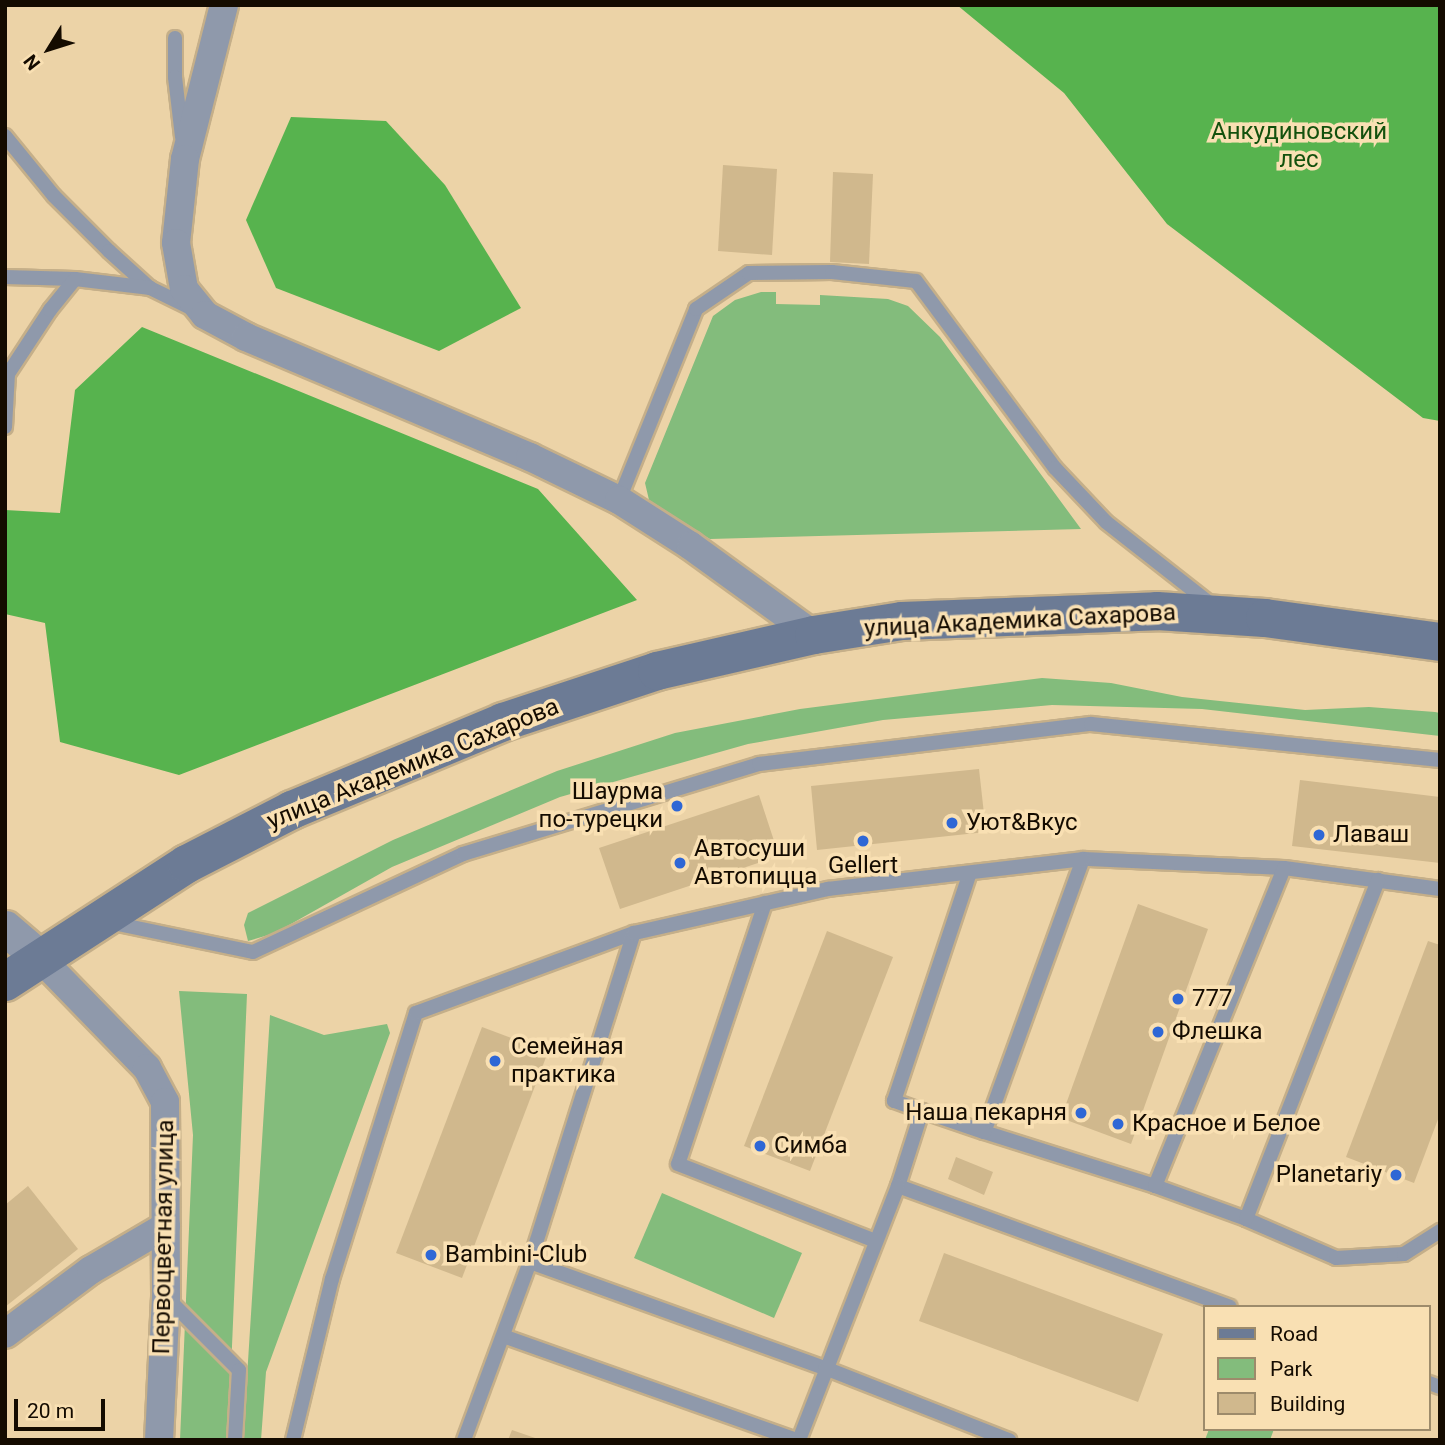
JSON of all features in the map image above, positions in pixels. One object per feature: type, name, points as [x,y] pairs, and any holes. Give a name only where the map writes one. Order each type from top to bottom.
[{"type":"main road","name":"улица Академика Сахарова","points":[[5,982],[39,957],[187,864],[292,810],[503,722],[657,671],[814,635],[902,621],[1157,611],[1224,615],[1440,642]]},
{"type":"street","points":[[224,5],[185,159],[176,243],[184,289],[205,315],[246,337],[530,457],[618,500],[691,546],[814,635]]},
{"type":"street","points":[[5,928],[39,957]]},
{"type":"street","name":"Первоцветная улица","points":[[39,957],[147,1068],[165,1102],[166,1297],[159,1440]]},
{"type":"street","points":[[5,1334],[90,1270],[166,1226]]},
{"type":"lane","points":[[176,38],[175,77],[185,159]]},
{"type":"lane","points":[[5,136],[54,197],[150,288],[205,315]]},
{"type":"lane","points":[[618,500],[696,309],[749,273],[832,272],[916,281],[1055,468],[1106,522],[1224,615]]},
{"type":"lane","points":[[5,277],[75,279],[150,288]]},
{"type":"lane","points":[[5,427],[7,374],[50,310],[75,279]]},
{"type":"lane","points":[[97,920],[253,952],[463,854],[759,764],[1091,724],[1440,760]]},
{"type":"lane","points":[[984,1132],[1083,859]]},
{"type":"lane","points":[[293,1440],[332,1279],[416,1013],[634,933],[828,889],[1083,859],[1284,868],[1440,888]]},
{"type":"lane","points":[[1155,1186],[1284,868]]},
{"type":"lane","points":[[970,873],[894,1101],[1155,1186],[1246,1219],[1336,1258],[1404,1254],[1440,1231]]},
{"type":"lane","points":[[1246,1219],[1378,880]]},
{"type":"lane","points":[[765,903],[678,1164],[876,1241]]},
{"type":"lane","points":[[464,1440],[530,1262],[634,933]]},
{"type":"lane","points":[[503,1336],[797,1440],[898,1186],[922,1111]]},
{"type":"lane","points":[[898,1186],[1225,1305]]},
{"type":"lane","points":[[530,1262],[825,1368],[1009,1440]]},
{"type":"lane","points":[[166,1297],[239,1370],[235,1440]]},
{"type":"green space","name":"Анкудиновский лес","points":[[957,5],[1440,5],[1440,421],[1423,418],[1167,224],[1064,93]]},
{"type":"green space","points":[[291,117],[386,121],[445,185],[521,308],[439,351],[276,288],[246,220]]},
{"type":"green space","points":[[761,292],[776,292],[776,304],[820,305],[820,295],[888,299],[908,306],[940,337],[1081,529],[710,539],[660,513],[649,500],[645,483],[713,316],[735,300]]},
{"type":"green space","points":[[142,327],[538,489],[637,600],[179,775],[60,742],[45,623],[5,614],[5,510],[60,513],[75,390]]},
{"type":"green space","points":[[1042,678],[1111,683],[1182,697],[1305,710],[1369,707],[1435,712],[1440,713],[1440,736],[1202,709],[1052,705],[883,720],[748,744],[560,797],[392,867],[275,933],[248,941],[244,925],[248,913],[393,840],[557,771],[675,733],[800,709]]},
{"type":"green space","points":[[179,991],[247,994],[228,1440],[180,1440],[193,1135]]},
{"type":"green space","points":[[270,1015],[324,1035],[387,1024],[390,1033],[266,1372],[261,1440],[243,1440]]},
{"type":"green space","points":[[662,1193],[802,1253],[774,1318],[634,1258]]},
{"type":"green space","points":[[1208,1431],[1273,1431],[1270,1440],[1205,1440]]},
{"type":"building","points":[[723,165],[777,169],[772,255],[718,251]]},
{"type":"building","points":[[833,172],[873,174],[869,264],[830,262]]},
{"type":"building","points":[[979,769],[986,832],[817,850],[811,786]]},
{"type":"building","points":[[1300,780],[1440,797],[1440,863],[1292,846]]},
{"type":"building","points":[[759,795],[779,856],[620,909],[599,848]]},
{"type":"building","points":[[1138,904],[1208,929],[1131,1144],[1061,1118]]},
{"type":"building","points":[[827,931],[893,957],[810,1171],[744,1146]]},
{"type":"building","points":[[1428,941],[1440,945],[1440,1114],[1414,1183],[1346,1157]]},
{"type":"building","points":[[482,1027],[548,1052],[462,1278],[396,1253]]},
{"type":"building","points":[[956,1157],[993,1172],[984,1195],[948,1179]]},
{"type":"building","points":[[28,1186],[78,1249],[5,1307],[5,1205]]},
{"type":"building","points":[[944,1253],[1163,1334],[1138,1402],[919,1321]]},
{"type":"building","points":[[512,1430],[538,1439],[538,1440],[508,1440]]},
{"type":"place","name":"Шаурма по-турецки","points":[[677,806]]},
{"type":"place","name":"Уют&Вкус","points":[[952,823]]},
{"type":"place","name":"Лаваш","points":[[1319,835]]},
{"type":"place","name":"Gellert","points":[[863,841]]},
{"type":"place","name":"Автосуши Автопицца","points":[[680,863]]},
{"type":"place","name":"777","points":[[1178,999]]},
{"type":"place","name":"Флешка","points":[[1158,1032]]},
{"type":"place","name":"Семейная практика","points":[[495,1061]]},
{"type":"place","name":"Наша пекарня","points":[[1081,1113]]},
{"type":"place","name":"Красное и Белое","points":[[1118,1124]]},
{"type":"place","name":"Симба","points":[[760,1146]]},
{"type":"place","name":"Planetariy","points":[[1396,1175]]},
{"type":"place","name":"Bambini-Club","points":[[431,1255]]}]
